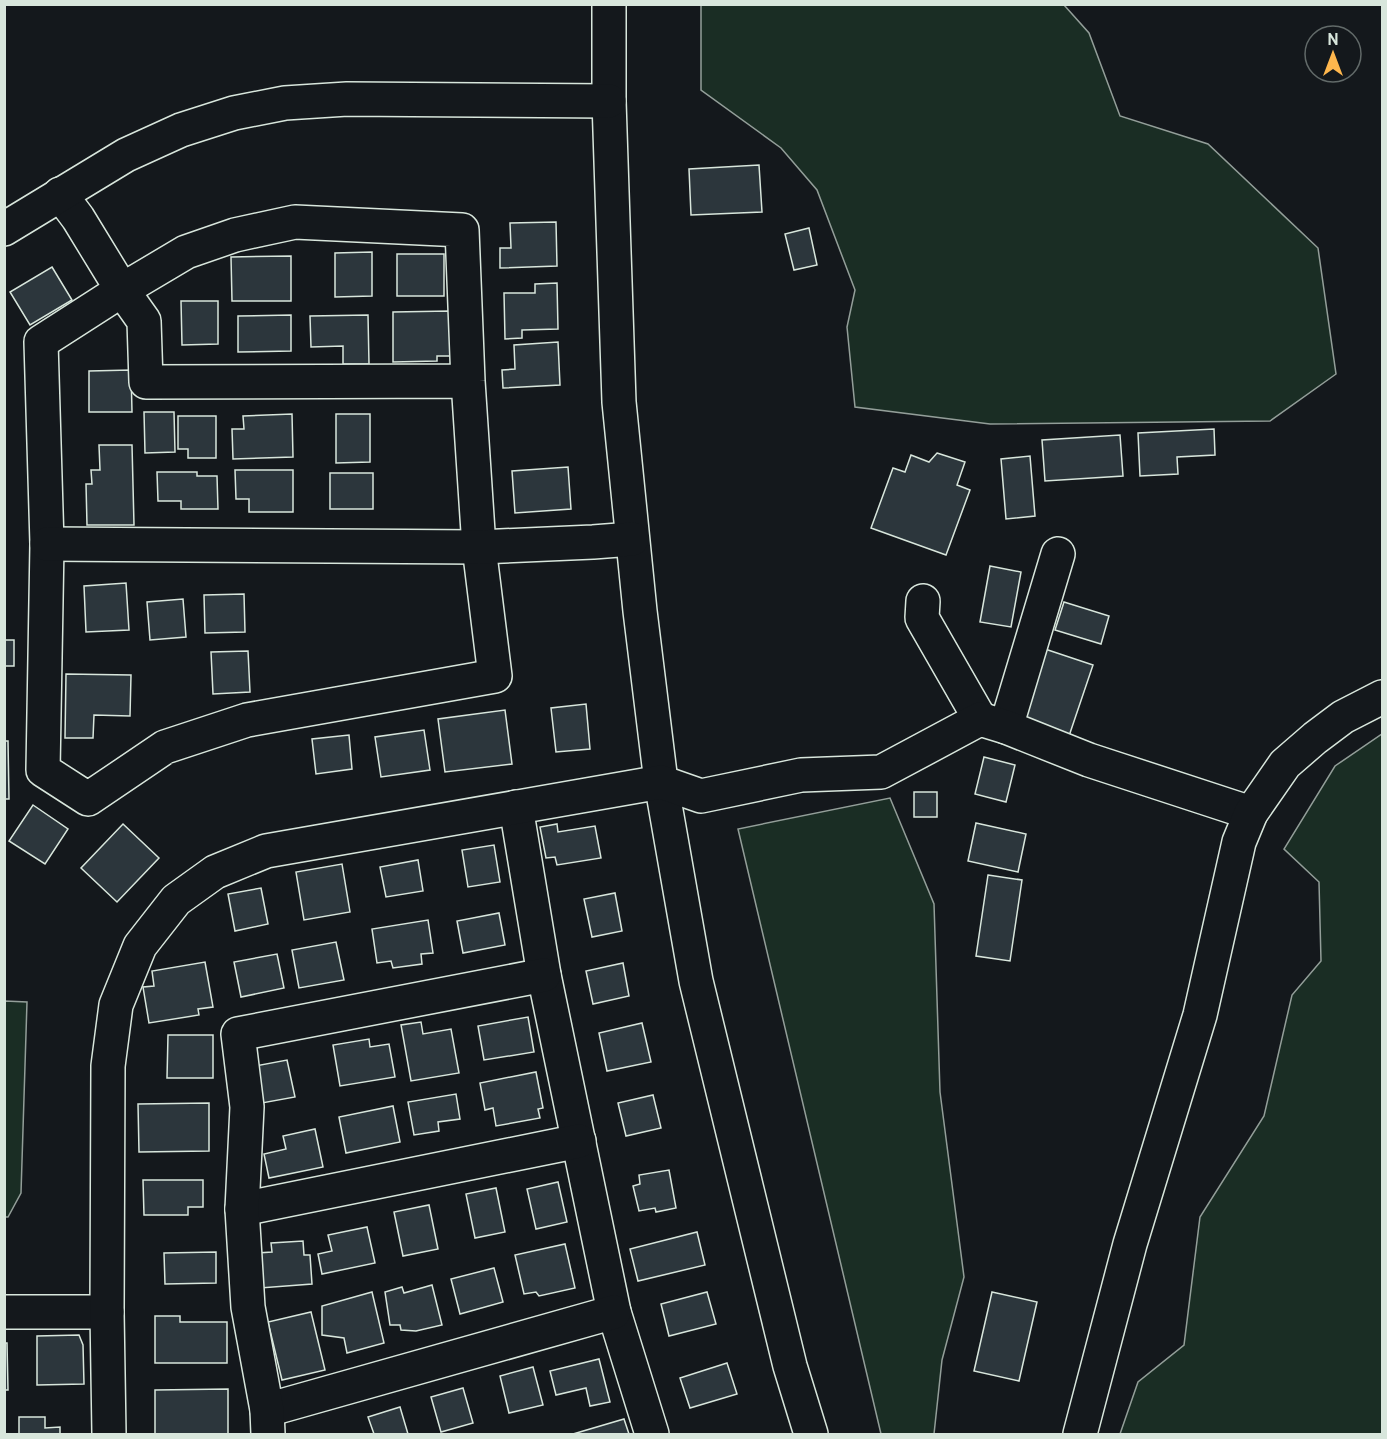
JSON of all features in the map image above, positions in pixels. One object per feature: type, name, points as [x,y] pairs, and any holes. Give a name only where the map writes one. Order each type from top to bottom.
[{"type":"street","points":[[609,4],[609,101],[619,402],[641,623],[661,782],[696,981],[787,1355],[811,1434]]},
{"type":"street","points":[[4,228],[126,155],[181,130],[234,113],[285,104],[347,99],[609,101]]},
{"type":"street","points":[[60,194],[144,321],[146,382],[468,381]]},
{"type":"street","points":[[296,222],[462,230],[468,381],[479,547],[495,676],[247,720],[165,747],[88,799],[43,770],[47,544],[41,342],[186,252],[235,235],[296,222]]},
{"type":"street","points":[[47,544],[479,547],[632,539]]},
{"type":"street","points":[[109,1434],[108,1066],[116,1005],[140,946],[176,900],[215,872],[266,851],[661,782],[701,796],[801,774],[881,772],[993,723],[1058,554]]},
{"type":"street","points":[[923,601],[922,618],[993,723],[1089,760],[1251,813]]},
{"type":"street","points":[[1080,1434],[1130,1244],[1200,1015],[1239,842],[1251,813],[1285,764],[1343,717],[1383,697]]},
{"type":"street","points":[[516,807],[544,975],[614,1312],[652,1434]]},
{"type":"street","points":[[544,975],[238,1034],[247,1107],[242,1209],[248,1307],[267,1422],[614,1312]]},
{"type":"street","points":[[242,1209],[579,1141]]},
{"type":"street","points":[[4,1312],[107,1312]]},
{"type":"green space","points":[[701,5],[1064,5],[1089,33],[1120,116],[1208,144],[1318,248],[1336,374],[1270,421],[990,424],[855,407],[847,327],[855,290],[817,190],[781,148],[701,90]]},
{"type":"green space","points":[[1382,734],[1382,1434],[1120,1434],[1138,1382],[1184,1345],[1200,1217],[1264,1116],[1292,995],[1321,961],[1319,882],[1284,849],[1335,766]]},
{"type":"green space","points":[[890,798],[934,904],[940,1092],[964,1277],[942,1360],[934,1434],[881,1434],[738,829]]},
{"type":"green space","points":[[5,1001],[27,1002],[21,1193],[8,1217],[5,1217]]},
{"type":"building","points":[[759,165],[762,212],[691,215],[689,169]]},
{"type":"building","points":[[556,222],[557,266],[500,268],[500,248],[511,248],[510,223]]},
{"type":"building","points":[[809,228],[817,265],[794,270],[785,234]]},
{"type":"building","points":[[372,252],[372,296],[335,297],[335,253]]},
{"type":"building","points":[[397,254],[444,254],[444,296],[397,296]]},
{"type":"building","points":[[291,256],[291,301],[232,301],[231,257]]},
{"type":"building","points":[[52,267],[72,300],[30,325],[10,292]]},
{"type":"building","points":[[557,283],[558,329],[522,330],[522,338],[505,339],[504,293],[535,293],[535,284]]},
{"type":"building","points":[[181,301],[218,301],[218,344],[182,345]]},
{"type":"building","points":[[450,311],[451,356],[437,356],[437,361],[393,362],[393,312]]},
{"type":"building","points":[[291,315],[291,351],[238,352],[238,316]]},
{"type":"building","points":[[368,315],[369,364],[343,364],[343,346],[311,347],[310,316]]},
{"type":"building","points":[[558,342],[560,385],[503,388],[502,370],[515,369],[514,345]]},
{"type":"building","points":[[131,370],[132,412],[89,412],[89,371]]},
{"type":"building","points":[[144,412],[174,412],[175,452],[145,453]]},
{"type":"building","points":[[292,414],[293,457],[233,459],[232,429],[244,429],[243,416]]},
{"type":"building","points":[[336,414],[370,414],[370,462],[336,463]]},
{"type":"building","points":[[178,416],[216,416],[216,458],[188,458],[188,449],[178,449]]},
{"type":"building","points":[[1214,429],[1215,455],[1177,457],[1178,474],[1140,476],[1138,433]]},
{"type":"building","points":[[1120,435],[1123,476],[1045,481],[1042,440]]},
{"type":"building","points":[[99,445],[132,445],[134,525],[87,525],[86,484],[92,484],[91,470],[100,470]]},
{"type":"building","points":[[937,453],[965,462],[957,485],[970,490],[946,555],[871,528],[893,468],[905,472],[911,455],[929,462]]},
{"type":"building","points":[[1030,456],[1035,516],[1006,519],[1001,459]]},
{"type":"building","points":[[568,467],[571,509],[515,513],[512,471]]},
{"type":"building","points":[[235,470],[293,470],[293,512],[249,512],[249,499],[236,499]]},
{"type":"building","points":[[157,472],[197,472],[197,476],[217,476],[218,509],[181,509],[181,501],[158,501]]},
{"type":"building","points":[[330,473],[373,473],[373,509],[330,509]]},
{"type":"building","points":[[990,566],[1021,572],[1011,627],[980,622]]},
{"type":"building","points":[[126,583],[129,630],[86,632],[84,586]]},
{"type":"building","points":[[244,594],[245,632],[205,633],[204,595]]},
{"type":"building","points":[[183,599],[186,637],[150,640],[147,602]]},
{"type":"building","points":[[1064,602],[1109,616],[1101,644],[1055,630]]},
{"type":"building","points":[[4,640],[14,640],[14,666],[4,666]]},
{"type":"building","points":[[1042,648],[1093,665],[1069,736],[1019,719]]},
{"type":"building","points":[[248,651],[250,692],[213,694],[211,652]]},
{"type":"building","points":[[66,674],[131,675],[130,716],[94,715],[93,738],[65,738]]},
{"type":"building","points":[[586,704],[590,749],[556,752],[551,708]]},
{"type":"building","points":[[505,710],[512,764],[445,772],[438,719]]},
{"type":"building","points":[[424,730],[430,770],[381,777],[375,737]]},
{"type":"building","points":[[349,735],[352,769],[316,774],[312,739]]},
{"type":"building","points":[[4,741],[8,741],[9,799],[4,799]]},
{"type":"building","points":[[984,757],[1015,765],[1006,802],[975,794]]},
{"type":"building","points":[[914,792],[937,792],[937,817],[914,817]]},
{"type":"building","points":[[33,805],[68,829],[45,864],[9,841]]},
{"type":"building","points":[[976,823],[1026,834],[1018,872],[968,861]]},
{"type":"building","points":[[123,824],[159,858],[117,902],[81,868]]},
{"type":"building","points":[[557,824],[558,832],[595,826],[601,858],[557,865],[555,857],[546,858],[540,827]]},
{"type":"building","points":[[494,845],[500,882],[468,887],[462,850]]},
{"type":"building","points":[[418,860],[423,891],[386,897],[380,867]]},
{"type":"building","points":[[342,864],[350,912],[304,920],[296,872]]},
{"type":"building","points":[[988,875],[1022,880],[1010,961],[976,956]]},
{"type":"building","points":[[261,888],[268,924],[235,931],[228,894]]},
{"type":"building","points":[[615,893],[622,931],[592,937],[584,899]]},
{"type":"building","points":[[499,913],[505,945],[463,953],[457,921]]},
{"type":"building","points":[[428,920],[433,953],[421,954],[422,964],[393,968],[391,961],[377,963],[372,929]]},
{"type":"building","points":[[336,942],[344,980],[299,988],[292,950]]},
{"type":"building","points":[[277,954],[284,988],[241,997],[234,962]]},
{"type":"building","points":[[205,962],[213,1007],[198,1009],[199,1015],[149,1023],[143,987],[154,986],[152,971]]},
{"type":"building","points":[[623,963],[629,996],[593,1004],[586,971]]},
{"type":"building","points":[[528,1017],[534,1052],[484,1060],[478,1026]]},
{"type":"building","points":[[421,1022],[423,1034],[451,1029],[459,1073],[411,1081],[401,1025]]},
{"type":"building","points":[[642,1023],[651,1062],[607,1071],[599,1033]]},
{"type":"building","points":[[168,1035],[213,1035],[213,1078],[167,1078]]},
{"type":"building","points":[[369,1039],[370,1047],[389,1044],[395,1077],[340,1086],[333,1045]]},
{"type":"building","points":[[287,1060],[295,1097],[262,1103],[255,1066]]},
{"type":"building","points":[[536,1072],[543,1108],[538,1109],[540,1118],[496,1126],[493,1108],[485,1110],[480,1083]]},
{"type":"building","points":[[456,1094],[460,1119],[438,1122],[439,1131],[414,1135],[408,1102]]},
{"type":"building","points":[[653,1095],[661,1128],[626,1136],[618,1103]]},
{"type":"building","points":[[209,1103],[209,1151],[139,1152],[138,1104]]},
{"type":"building","points":[[393,1106],[400,1142],[346,1153],[339,1117]]},
{"type":"building","points":[[315,1129],[323,1167],[269,1178],[264,1154],[286,1149],[283,1136]]},
{"type":"building","points":[[669,1170],[676,1208],[656,1212],[655,1208],[639,1211],[633,1186],[640,1184],[639,1175]]},
{"type":"building","points":[[143,1180],[203,1180],[203,1207],[188,1207],[188,1215],[144,1215]]},
{"type":"building","points":[[558,1182],[567,1222],[536,1229],[527,1189]]},
{"type":"building","points":[[496,1188],[505,1232],[475,1238],[466,1194]]},
{"type":"building","points":[[429,1205],[438,1249],[403,1256],[394,1212]]},
{"type":"building","points":[[367,1227],[375,1263],[322,1274],[318,1254],[332,1251],[328,1235]]},
{"type":"building","points":[[697,1232],[705,1265],[638,1281],[630,1249]]},
{"type":"building","points":[[303,1241],[304,1255],[310,1255],[312,1284],[260,1288],[257,1253],[272,1252],[271,1243]]},
{"type":"building","points":[[565,1244],[575,1288],[539,1296],[536,1292],[524,1294],[515,1255]]},
{"type":"building","points":[[216,1252],[216,1283],[165,1284],[164,1253]]},
{"type":"building","points":[[494,1268],[503,1302],[460,1314],[451,1279]]},
{"type":"building","points":[[432,1285],[442,1325],[416,1331],[401,1330],[400,1325],[390,1325],[385,1292],[402,1287],[404,1293]]},
{"type":"building","points":[[372,1292],[384,1343],[347,1353],[344,1338],[322,1335],[322,1306]]},
{"type":"building","points":[[707,1292],[716,1324],[669,1336],[661,1304]]},
{"type":"building","points":[[992,1292],[1037,1302],[1019,1381],[974,1371]]},
{"type":"building","points":[[311,1312],[325,1370],[282,1380],[268,1322]]},
{"type":"building","points":[[155,1316],[180,1316],[180,1322],[227,1322],[227,1363],[155,1363]]},
{"type":"building","points":[[79,1335],[83,1345],[84,1384],[37,1385],[37,1336]]},
{"type":"building","points":[[4,1343],[7,1343],[8,1390],[4,1390]]},
{"type":"building","points":[[599,1359],[610,1402],[590,1406],[586,1388],[556,1395],[550,1371]]},
{"type":"building","points":[[727,1363],[737,1394],[690,1408],[680,1378]]},
{"type":"building","points":[[533,1367],[543,1405],[509,1413],[500,1376]]},
{"type":"building","points":[[463,1388],[473,1423],[441,1432],[431,1397]]},
{"type":"building","points":[[228,1389],[228,1434],[155,1434],[155,1390]]},
{"type":"building","points":[[400,1407],[408,1434],[374,1434],[368,1417]]},
{"type":"building","points":[[19,1417],[45,1417],[45,1428],[60,1427],[60,1434],[19,1434]]},
{"type":"building","points":[[624,1419],[629,1434],[573,1434]]}]
